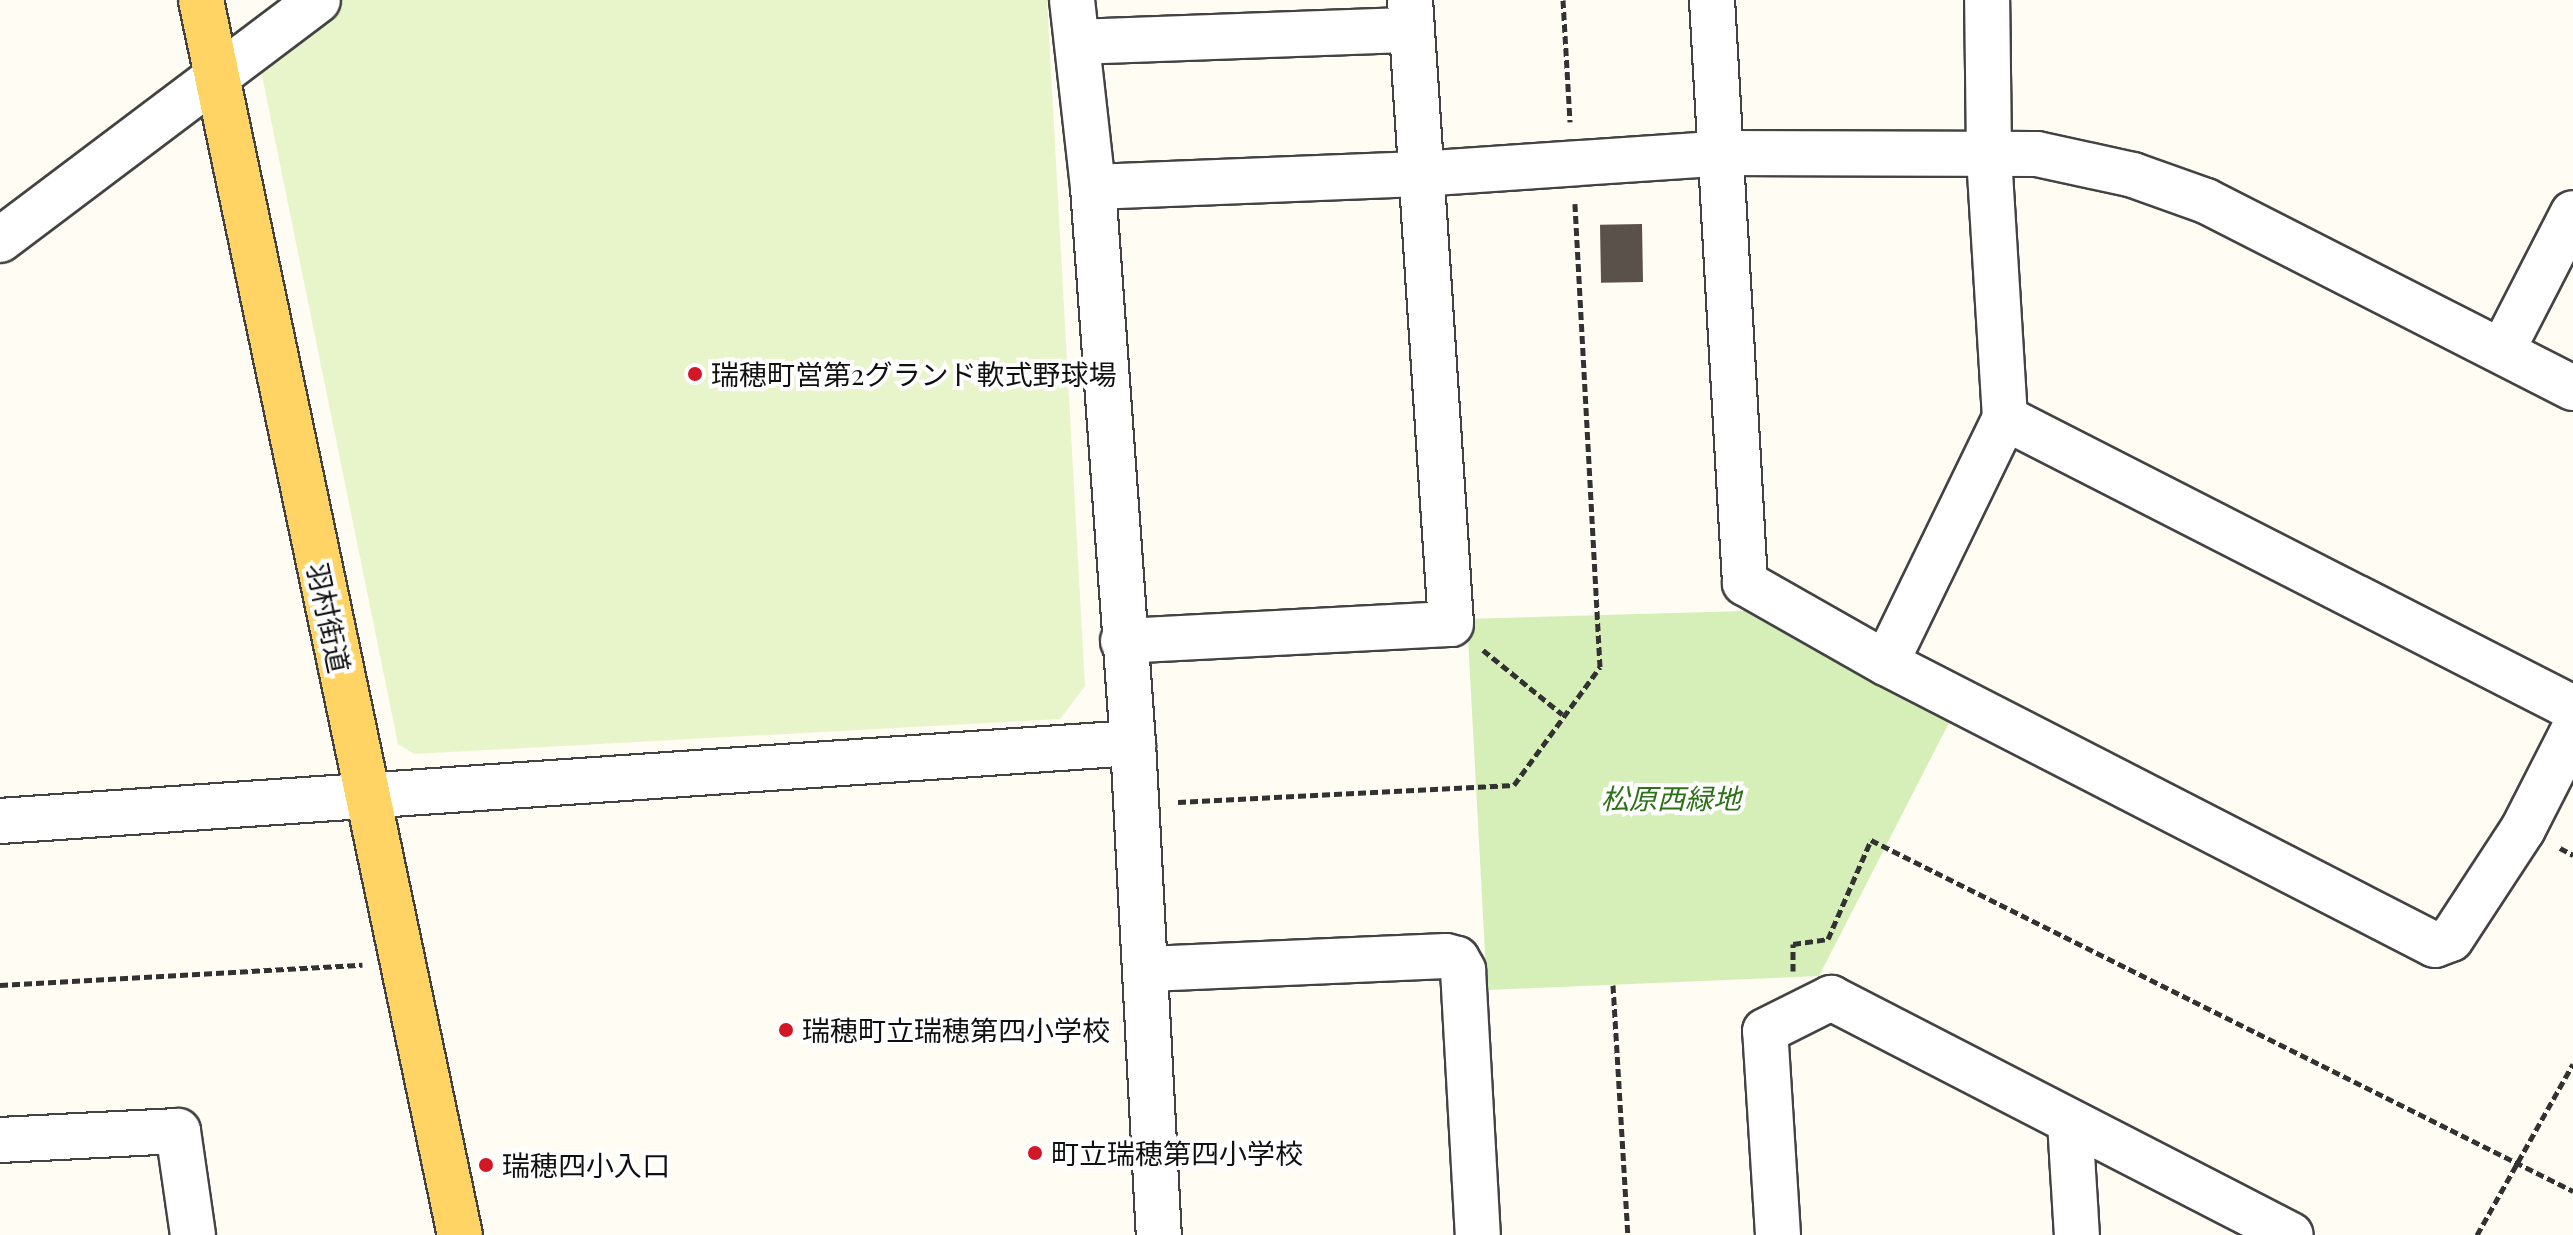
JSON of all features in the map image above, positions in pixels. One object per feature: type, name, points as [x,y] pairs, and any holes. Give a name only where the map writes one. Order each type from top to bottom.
[{"type":"main road","name":"羽村街道","points":[[201,0],[460,1235]]},
{"type":"street","points":[[0,240],[318,0]]},
{"type":"street","points":[[1712,0],[1724,153],[1745,583],[1886,663],[2435,945],[2451,939],[2523,829],[2573,731]]},
{"type":"street","points":[[1886,663],[2005,418],[1989,153],[1987,0]]},
{"type":"street","points":[[1123,641],[1451,624],[1419,174],[1411,15],[1074,21],[1093,187],[1123,641],[1133,743],[1148,969],[1159,1235]]},
{"type":"street","points":[[1093,187],[1419,174],[1724,153],[2037,154],[2088,163],[2172,187],[2206,201],[2573,388]]},
{"type":"street","points":[[2502,351],[2573,213]]},
{"type":"street","points":[[2005,418],[2573,708]]},
{"type":"street","points":[[0,821],[1133,743]]},
{"type":"street","points":[[1148,969],[1446,956],[1457,959],[1463,970],[1478,1235]]},
{"type":"street","points":[[1778,1235],[1765,1031],[1831,998],[2291,1235]]},
{"type":"street","points":[[2070,1122],[2077,1235]]},
{"type":"street","points":[[0,1140],[178,1131],[193,1235]]},
{"type":"path","points":[[1137,804],[1514,785],[1600,667],[1563,0]]},
{"type":"path","points":[[1451,624],[1563,715]]},
{"type":"path","points":[[1793,977],[1793,944],[1828,939],[1871,840],[2573,1191]]},
{"type":"path","points":[[0,985],[403,963]]},
{"type":"path","points":[[1613,985],[1628,1235]]},
{"type":"path","points":[[2477,1235],[2573,1064]]},
{"type":"green space","name":"瑞穂町営第2グランド軟式野球場","points":[[341,0],[1047,0],[1085,686],[1060,719],[414,754],[398,744],[259,61]]},
{"type":"green space","name":"松原西緑地","points":[[1746,611],[1952,717],[1819,976],[1487,990],[1467,619]]},
{"type":"building","points":[[1642,224],[1643,282],[1601,283],[1600,225]]},
{"type":"place","name":"瑞穂町営第2グランド軟式野球場","points":[[695,374]]},
{"type":"place","name":"瑞穂町立瑞穂第四小学校","points":[[786,1030]]},
{"type":"place","name":"町立瑞穂第四小学校","points":[[1035,1153]]},
{"type":"place","name":"瑞穂四小入口","points":[[486,1165]]}]
